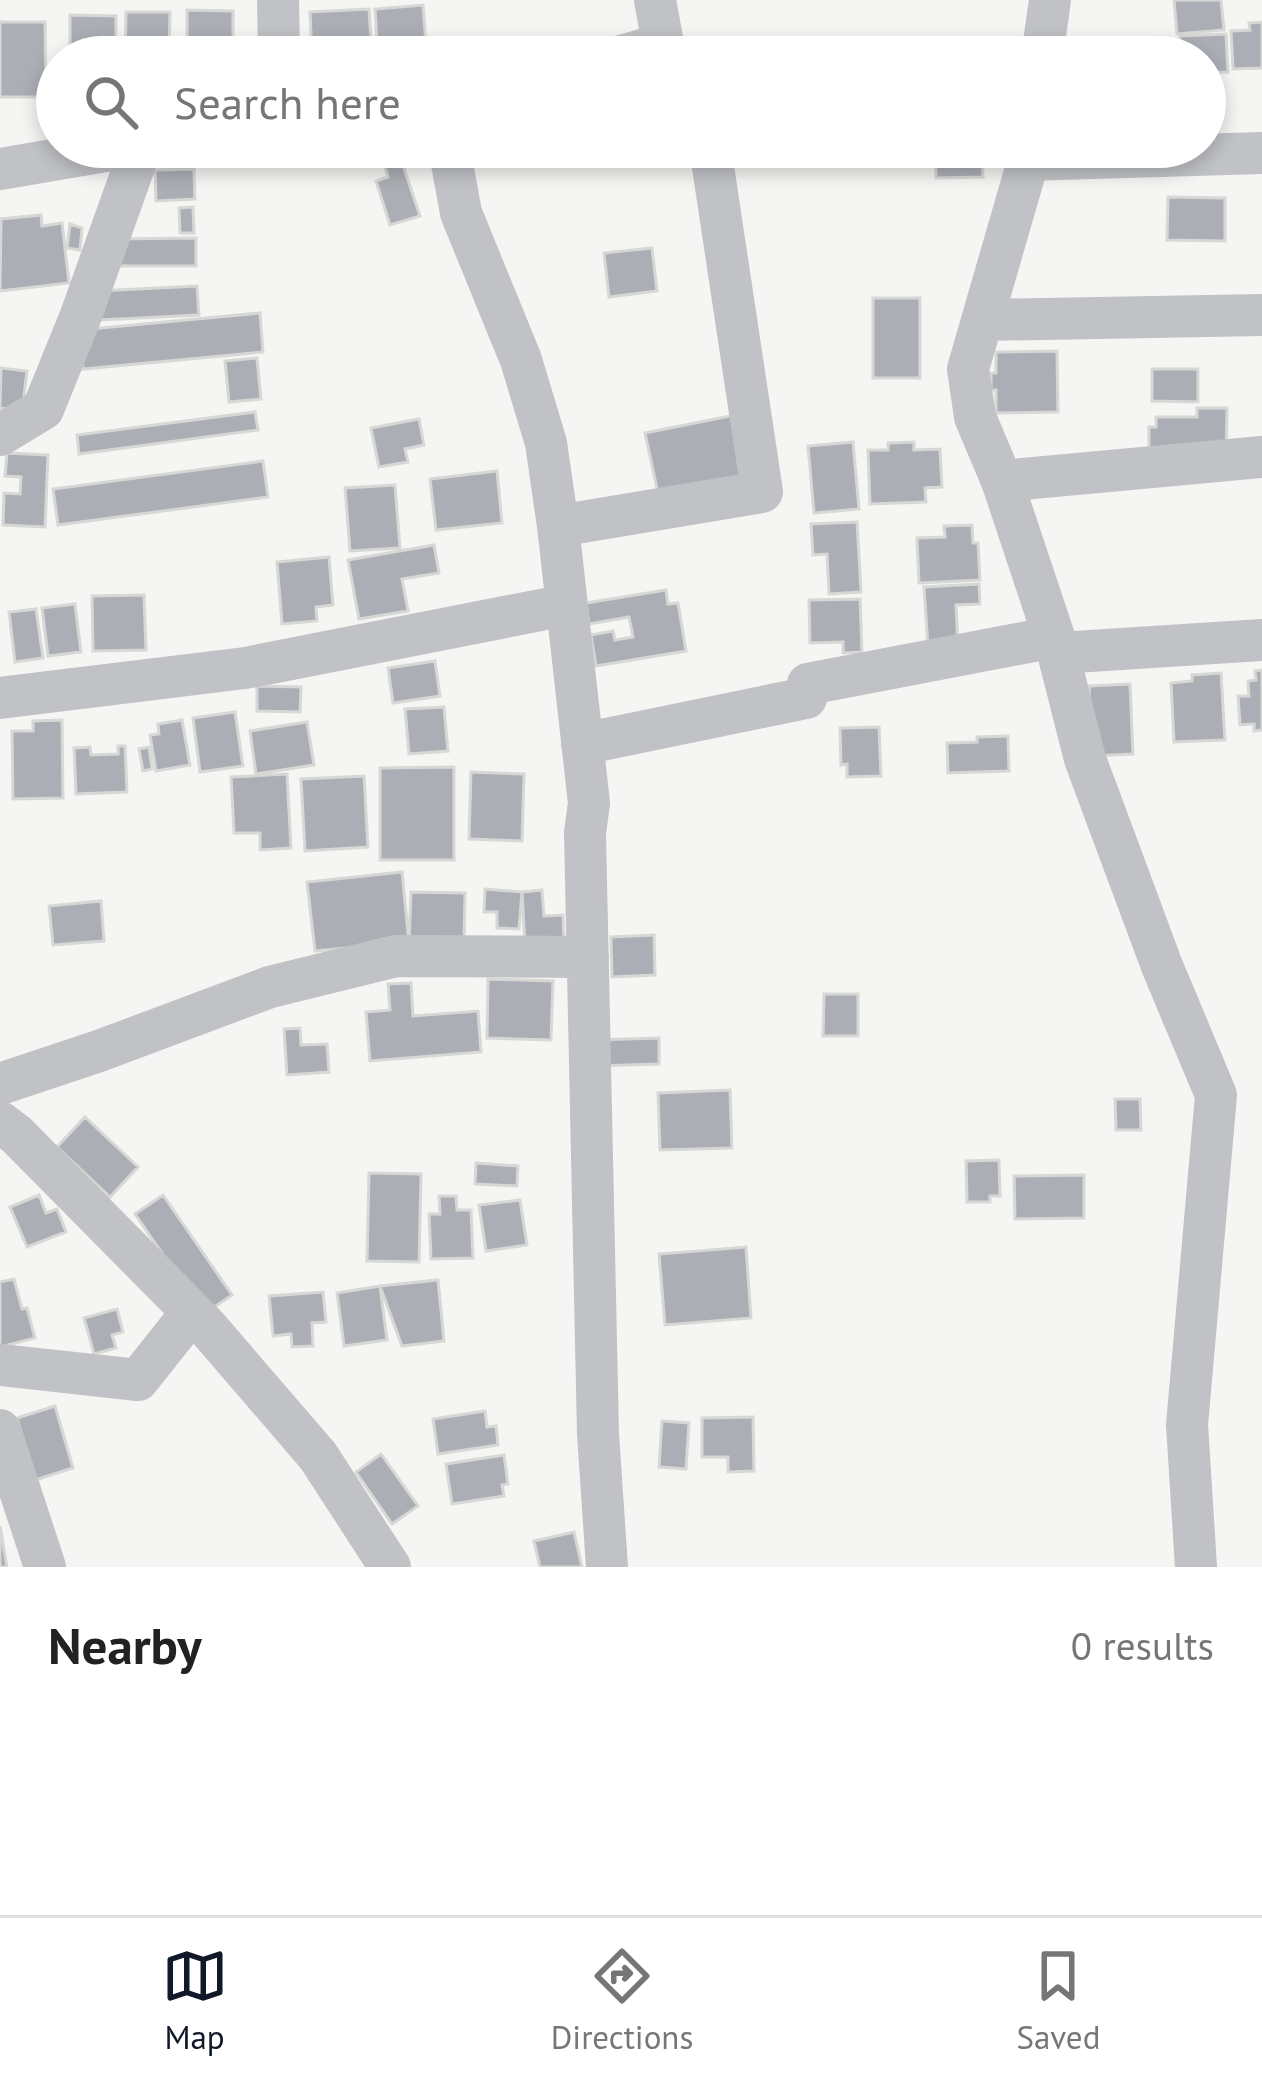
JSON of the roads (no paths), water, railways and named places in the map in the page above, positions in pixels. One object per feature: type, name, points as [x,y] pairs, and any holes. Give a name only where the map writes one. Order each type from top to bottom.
[{"type":"street","points":[[278,0],[279,36]]},
{"type":"street","points":[[655,0],[665,36]]},
{"type":"street","points":[[1045,36],[1050,0]]},
{"type":"street","points":[[1226,153],[1262,153]]},
{"type":"street","points":[[0,169],[36,163]]},
{"type":"street","points":[[0,436],[43,409],[134,168]]},
{"type":"street","points":[[453,168],[461,213],[521,360],[546,442],[589,803],[598,1434],[607,1567]]},
{"type":"street","points":[[558,526],[762,492],[713,168]]},
{"type":"street","points":[[1023,168],[968,369],[975,417],[1002,481],[1056,645],[1085,758],[1216,1095],[1187,1425],[1196,1567]]},
{"type":"street","points":[[982,320],[1262,315]]},
{"type":"street","points":[[1002,481],[1262,458]]},
{"type":"street","points":[[0,698],[245,668],[566,605]]},
{"type":"street","points":[[582,744],[806,698],[808,684],[1056,645],[1262,640]]},
{"type":"street","points":[[0,1084],[270,987],[396,956],[588,956]]},
{"type":"street","points":[[0,1122],[192,1312],[318,1456],[390,1567]]},
{"type":"street","points":[[0,1365],[138,1380],[192,1312]]},
{"type":"street","points":[[0,1430],[45,1567]]}]
